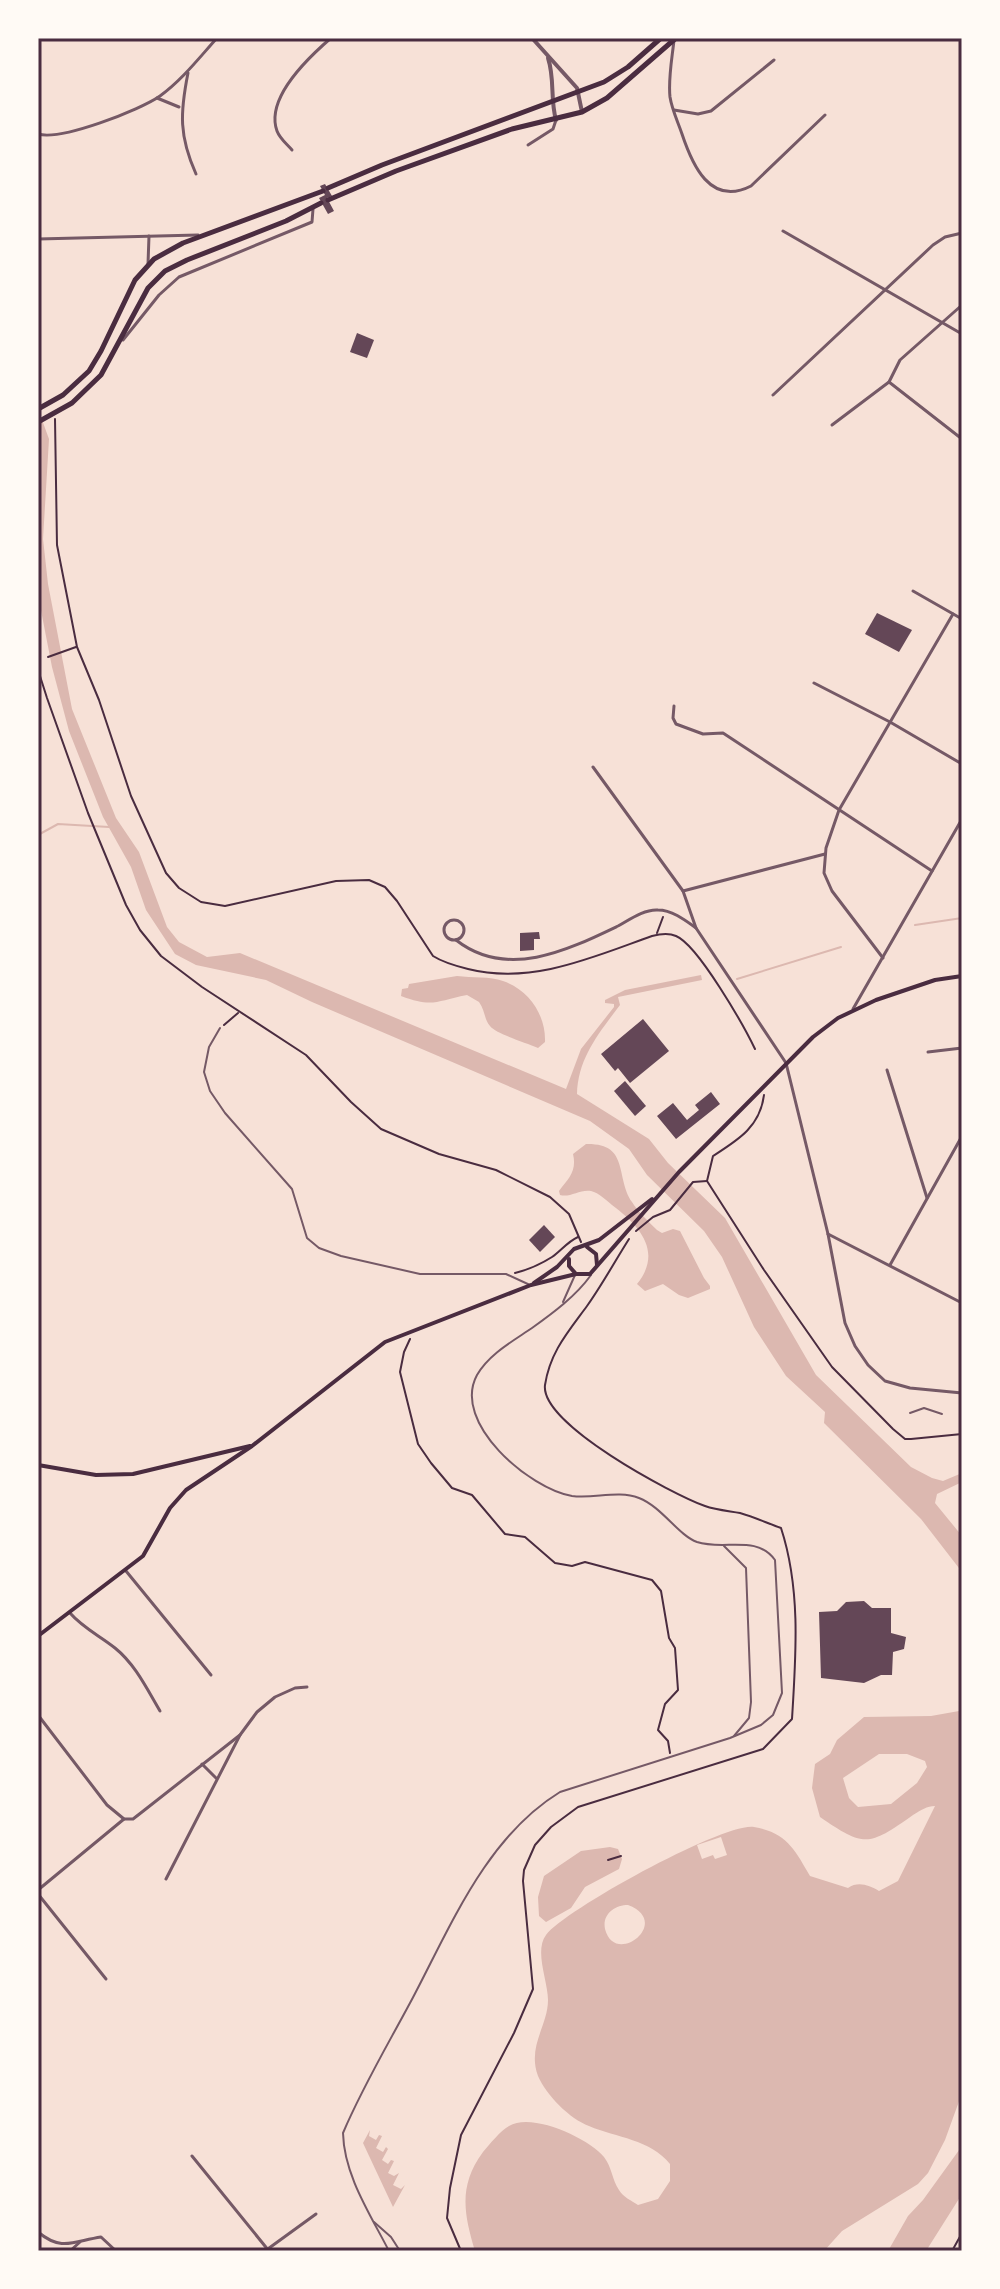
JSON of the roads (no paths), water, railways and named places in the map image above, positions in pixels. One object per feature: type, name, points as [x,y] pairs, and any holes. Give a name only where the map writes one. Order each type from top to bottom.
[{"type":"main road","points":[[41,408],[72,388],[89,371],[129,289],[148,264],[172,248],[579,91],[616,75],[661,38]]},
{"type":"main road","points":[[38,422],[72,403],[94,383],[120,343],[148,288],[165,271],[396,171],[512,129],[582,112],[607,98],[674,39]]},
{"type":"main road","points":[[640,70],[649,58],[648,49]]},
{"type":"main road","points":[[531,1285],[574,1249],[585,1246],[644,1209],[813,1037],[853,1009],[923,983],[962,976]]},
{"type":"main road","points":[[38,1636],[126,1571],[149,1549],[170,1508],[180,1496],[252,1446],[392,1338],[531,1285],[576,1274],[585,1275],[595,1269],[630,1232],[644,1209]]},
{"type":"main road","points":[[585,1246],[596,1254],[595,1269]]},
{"type":"main road","points":[[569,1256],[569,1266],[576,1274]]},
{"type":"main road","points":[[38,1465],[96,1475],[133,1474],[252,1446]]},
{"type":"street","points":[[38,134],[60,135],[82,129],[157,98],[189,70],[217,38]]},
{"type":"street","points":[[292,150],[277,132],[275,108],[298,70],[331,38]]},
{"type":"street","points":[[532,38],[579,91],[582,112]]},
{"type":"street","points":[[674,39],[670,84],[674,110],[697,172],[711,184],[726,191],[751,186],[825,115]]},
{"type":"street","points":[[528,145],[553,129],[556,120],[554,80],[547,56]]},
{"type":"street","points":[[674,110],[698,114],[711,111],[774,60]]},
{"type":"street","points":[[189,70],[181,107],[183,141],[196,174]]},
{"type":"street","points":[[157,98],[181,107]]},
{"type":"street","points":[[120,343],[159,295],[179,277],[307,226],[312,222],[313,209]]},
{"type":"street","points":[[783,231],[962,334]]},
{"type":"street","points":[[773,395],[933,245],[945,237],[962,233]]},
{"type":"street","points":[[38,239],[207,235]]},
{"type":"street","points":[[148,264],[149,236]]},
{"type":"street","points":[[832,425],[889,382],[900,360],[962,305]]},
{"type":"street","points":[[889,382],[962,439]]},
{"type":"street","points":[[913,591],[962,619]]},
{"type":"street","points":[[883,958],[832,891],[824,873],[825,854],[839,810],[953,614]]},
{"type":"street","points":[[814,683],[962,764]]},
{"type":"street","points":[[674,706],[676,724],[703,734],[723,733],[932,871]]},
{"type":"street","points":[[593,767],[683,891],[696,928],[786,1063],[828,1234],[845,1323],[855,1346],[868,1365],[885,1381],[962,1393]]},
{"type":"street","points":[[853,1009],[962,819]]},
{"type":"street","points":[[683,891],[825,854]]},
{"type":"street","points":[[456,940],[464,931],[462,925],[454,920],[447,923],[444,931],[449,939],[484,955],[536,958],[570,948],[644,913],[658,910],[676,915],[696,928]]},
{"type":"street","points":[[220,1028],[209,1047],[204,1072],[210,1091],[225,1113],[292,1189],[307,1238],[319,1248],[420,1274],[506,1274],[531,1285]]},
{"type":"street","points":[[928,1052],[962,1048]]},
{"type":"street","points":[[887,1070],[927,1198]]},
{"type":"street","points":[[889,1266],[962,1136]]},
{"type":"street","points":[[828,1234],[962,1303]]},
{"type":"street","points":[[389,2251],[370,2219],[350,2170],[343,2146],[343,2133],[449,1929],[493,1854],[513,1828],[536,1807],[560,1792],[730,1738],[761,1725],[779,1704],[782,1693],[775,1560],[761,1546],[695,1541],[660,1510],[640,1498],[621,1495],[580,1497],[560,1492],[511,1463],[491,1442],[473,1406],[476,1377],[496,1354],[563,1303],[595,1269]]},
{"type":"street","points":[[563,1303],[576,1274]]},
{"type":"street","points":[[910,1413],[924,1408],[942,1414]]},
{"type":"street","points":[[723,1545],[746,1568],[748,1598],[749,1718],[743,1728],[730,1738]]},
{"type":"street","points":[[126,1571],[211,1675]]},
{"type":"street","points":[[70,1613],[123,1655],[160,1711]]},
{"type":"street","points":[[166,1879],[240,1735],[257,1712],[275,1697],[295,1688],[307,1687]]},
{"type":"street","points":[[38,1715],[107,1805],[124,1819],[133,1819],[240,1735]]},
{"type":"street","points":[[202,1764],[217,1779]]},
{"type":"street","points":[[106,1979],[38,1892],[124,1819]]},
{"type":"street","points":[[192,2156],[267,2250],[316,2214]]},
{"type":"street","points":[[370,2219],[391,2237],[400,2251]]},
{"type":"street","points":[[38,2232],[60,2245],[101,2237],[116,2251]]},
{"type":"street","points":[[70,2251],[80,2242]]},
{"type":"waterway","points":[[38,835],[58,824],[109,827]]},
{"type":"waterway","points":[[915,925],[962,918]]},
{"type":"waterway","points":[[737,979],[841,947]]}]
